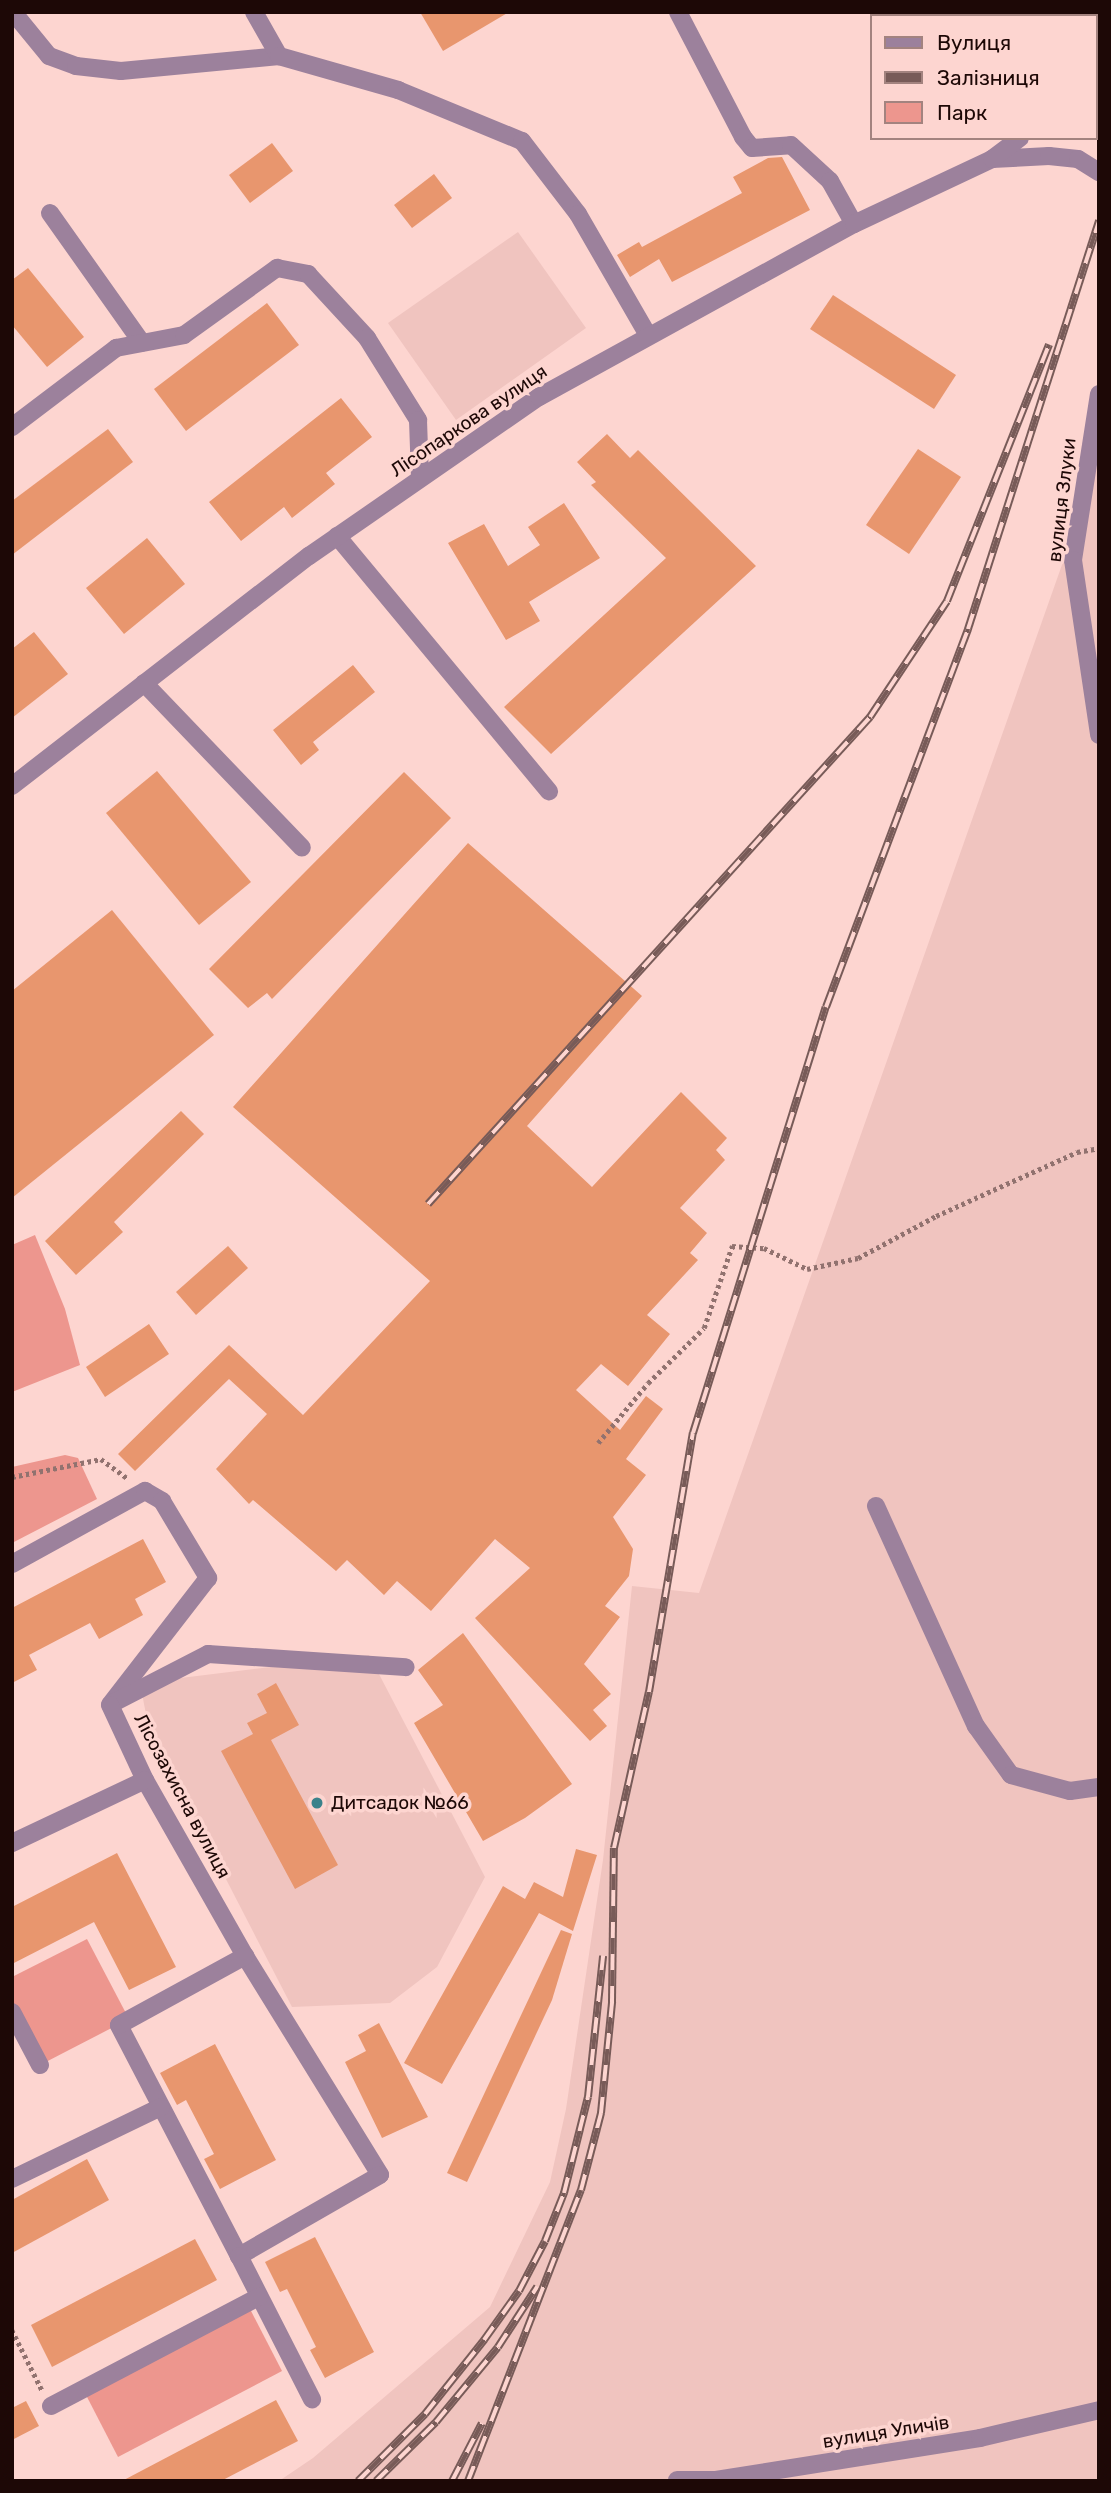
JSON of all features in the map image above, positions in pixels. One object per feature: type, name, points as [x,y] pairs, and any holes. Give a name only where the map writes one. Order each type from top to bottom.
[{"type":"street","points":[[13,12],[50,56],[76,66],[121,71],[279,56],[398,90],[522,141],[578,214],[648,335]]},
{"type":"street","points":[[254,12],[279,56]]},
{"type":"street","points":[[678,12],[743,137],[752,148],[791,145],[830,181],[854,224]]},
{"type":"street","name":"Лісопаркова вулиця","points":[[12,786],[337,536],[539,397],[854,224],[992,159],[1017,140]]},
{"type":"street","name":"Лісопаркова вулиця","points":[[992,159],[1049,156],[1078,159],[1099,172]]},
{"type":"street","points":[[50,213],[142,343]]},
{"type":"street","points":[[12,427],[116,348],[184,335],[277,268],[308,274],[367,338],[418,420],[420,478]]},
{"type":"street","name":"вулиця Злуки","points":[[1099,394],[1073,560],[1099,735]]},
{"type":"street","points":[[337,536],[549,792]]},
{"type":"street","points":[[144,683],[302,848]]},
{"type":"street","points":[[12,1564],[145,1492],[162,1501],[208,1578],[110,1705]]},
{"type":"street","points":[[876,1506],[970,1715],[1011,1775],[1070,1791],[1099,1787]]},
{"type":"street","name":"Лісозахисна вулиця","points":[[239,2256],[380,2175],[245,1956],[145,1780],[110,1705],[208,1654],[406,1667]]},
{"type":"street","points":[[12,1843],[145,1780]]},
{"type":"street","points":[[245,1956],[119,2025],[312,2399]]},
{"type":"street","points":[[12,2012],[40,2065]]},
{"type":"street","points":[[12,2179],[161,2107]]},
{"type":"street","points":[[51,2406],[260,2297]]},
{"type":"street","name":"вулиця Уличів","points":[[677,2480],[716,2480],[980,2438],[1099,2410]]},
{"type":"path","points":[[598,1443],[648,1382],[704,1328],[732,1246],[764,1248],[807,1269],[858,1258],[936,1216],[1077,1152],[1099,1148]]},
{"type":"path","points":[[12,1477],[101,1459],[145,1492]]},
{"type":"path","points":[[12,2330],[51,2406]]},
{"type":"shaded area","points":[[518,232],[586,328],[456,420],[388,323]]},
{"type":"shaded area","points":[[1099,460],[1099,2481],[279,2481],[313,2458],[490,2307],[550,2182],[566,2109],[603,1860],[632,1586],[699,1593]]},
{"type":"shaded area","name":"Дитсадок №66","points":[[369,1655],[485,1877],[437,1967],[390,2003],[292,2007],[149,1730],[140,1683]]},
{"type":"green space","points":[[35,1235],[65,1309],[80,1365],[12,1392],[12,1245]]},
{"type":"green space","points":[[65,1455],[78,1458],[97,1499],[12,1543],[12,1467]]},
{"type":"green space","points":[[87,1939],[129,2019],[40,2065],[12,2012],[12,1977]]},
{"type":"green space","points":[[250,2309],[282,2371],[118,2457],[86,2395]]},
{"type":"building","points":[[420,12],[509,12],[443,51]]},
{"type":"building","points":[[272,143],[293,171],[250,203],[229,175]]},
{"type":"building","points":[[782,157],[810,210],[672,282],[659,259],[630,277],[617,255],[639,242],[642,247],[742,193],[733,177],[768,158]]},
{"type":"building","points":[[434,174],[452,198],[412,228],[394,205]]},
{"type":"building","points":[[28,268],[84,337],[47,367],[12,325],[12,280]]},
{"type":"building","points":[[833,295],[956,375],[934,409],[810,329]]},
{"type":"building","points":[[267,303],[299,345],[186,431],[154,389]]},
{"type":"building","points":[[341,398],[372,437],[326,473],[335,484],[292,518],[284,507],[241,541],[209,502]]},
{"type":"building","points":[[108,429],[133,462],[12,555],[12,501]]},
{"type":"building","points":[[607,434],[630,458],[638,450],[756,566],[551,754],[504,707],[666,558],[591,485],[596,482],[577,462]]},
{"type":"building","points":[[918,449],[961,477],[909,554],[866,525]]},
{"type":"building","points":[[564,503],[600,558],[529,602],[540,621],[506,640],[448,543],[484,524],[508,566],[540,545],[528,527]]},
{"type":"building","points":[[147,538],[185,584],[124,634],[86,588]]},
{"type":"building","points":[[34,632],[68,674],[12,718],[12,649]]},
{"type":"building","points":[[353,665],[375,692],[313,742],[319,750],[301,765],[273,730]]},
{"type":"building","points":[[157,771],[251,882],[199,925],[106,813]]},
{"type":"building","points":[[404,772],[451,818],[272,999],[267,993],[248,1008],[209,969]]},
{"type":"building","points":[[468,843],[642,996],[527,1126],[592,1187],[681,1092],[727,1138],[716,1150],[725,1160],[680,1208],[707,1233],[690,1253],[698,1260],[647,1315],[670,1334],[628,1386],[601,1364],[576,1390],[620,1430],[646,1396],[663,1409],[626,1459],[646,1475],[613,1517],[633,1549],[629,1576],[605,1606],[620,1617],[584,1664],[611,1694],[593,1710],[607,1726],[590,1741],[475,1618],[530,1568],[495,1539],[431,1611],[397,1581],[384,1595],[347,1560],[336,1571],[253,1500],[249,1504],[216,1469],[267,1414],[229,1379],[135,1471],[118,1454],[229,1345],[303,1415],[430,1281],[233,1107]]},
{"type":"building","points":[[112,910],[214,1035],[12,1198],[12,991]]},
{"type":"building","points":[[181,1111],[204,1134],[114,1222],[123,1232],[76,1275],[45,1241]]},
{"type":"building","points":[[228,1246],[248,1268],[196,1315],[176,1292]]},
{"type":"building","points":[[149,1324],[169,1354],[105,1397],[86,1367]]},
{"type":"building","points":[[143,1539],[166,1582],[135,1599],[143,1615],[99,1639],[90,1623],[29,1655],[37,1670],[12,1683],[12,1608]]},
{"type":"building","points":[[463,1633],[572,1784],[525,1818],[483,1841],[414,1723],[443,1705],[418,1670]]},
{"type":"building","points":[[276,1683],[299,1725],[271,1740],[338,1865],[295,1889],[221,1751],[253,1734],[247,1723],[267,1713],[257,1694]]},
{"type":"building","points":[[576,1849],[597,1855],[573,1931],[539,1913],[442,2084],[404,2063],[503,1886],[525,1899],[534,1882],[563,1897]]},
{"type":"building","points":[[117,1853],[176,1967],[129,1990],[94,1922],[12,1964],[12,1907]]},
{"type":"building","points":[[561,1930],[572,1934],[552,2000],[467,2182],[447,2173]]},
{"type":"building","points":[[379,2023],[428,2117],[382,2138],[345,2062],[366,2051],[358,2035]]},
{"type":"building","points":[[215,2044],[276,2160],[220,2189],[204,2159],[214,2154],[186,2100],[177,2105],[160,2073]]},
{"type":"building","points":[[87,2159],[109,2200],[12,2253],[12,2200]]},
{"type":"building","points":[[315,2237],[374,2352],[325,2378],[310,2350],[316,2347],[287,2289],[280,2292],[265,2262]]},
{"type":"building","points":[[195,2239],[217,2280],[52,2367],[31,2325]]},
{"type":"building","points":[[276,2400],[298,2441],[221,2481],[122,2481]]},
{"type":"building","points":[[26,2401],[39,2426],[12,2440],[12,2408]]},
{"type":"railway","points":[[468,2481],[581,2190],[601,2113],[612,2002],[614,1848],[649,1692],[693,1433],[826,1007],[968,629],[1099,221]]},
{"type":"railway","points":[[428,1204],[870,717],[947,601],[1049,345]]},
{"type":"railway","points":[[358,2481],[425,2414],[484,2340],[519,2291],[545,2241],[564,2193],[588,2097],[603,1956]]},
{"type":"railway","points":[[376,2481],[436,2422],[498,2347],[537,2287]]},
{"type":"railway","points":[[452,2481],[482,2423]]},
{"type":"place","name":"Дитсадок №66","points":[[317,1803]]}]
